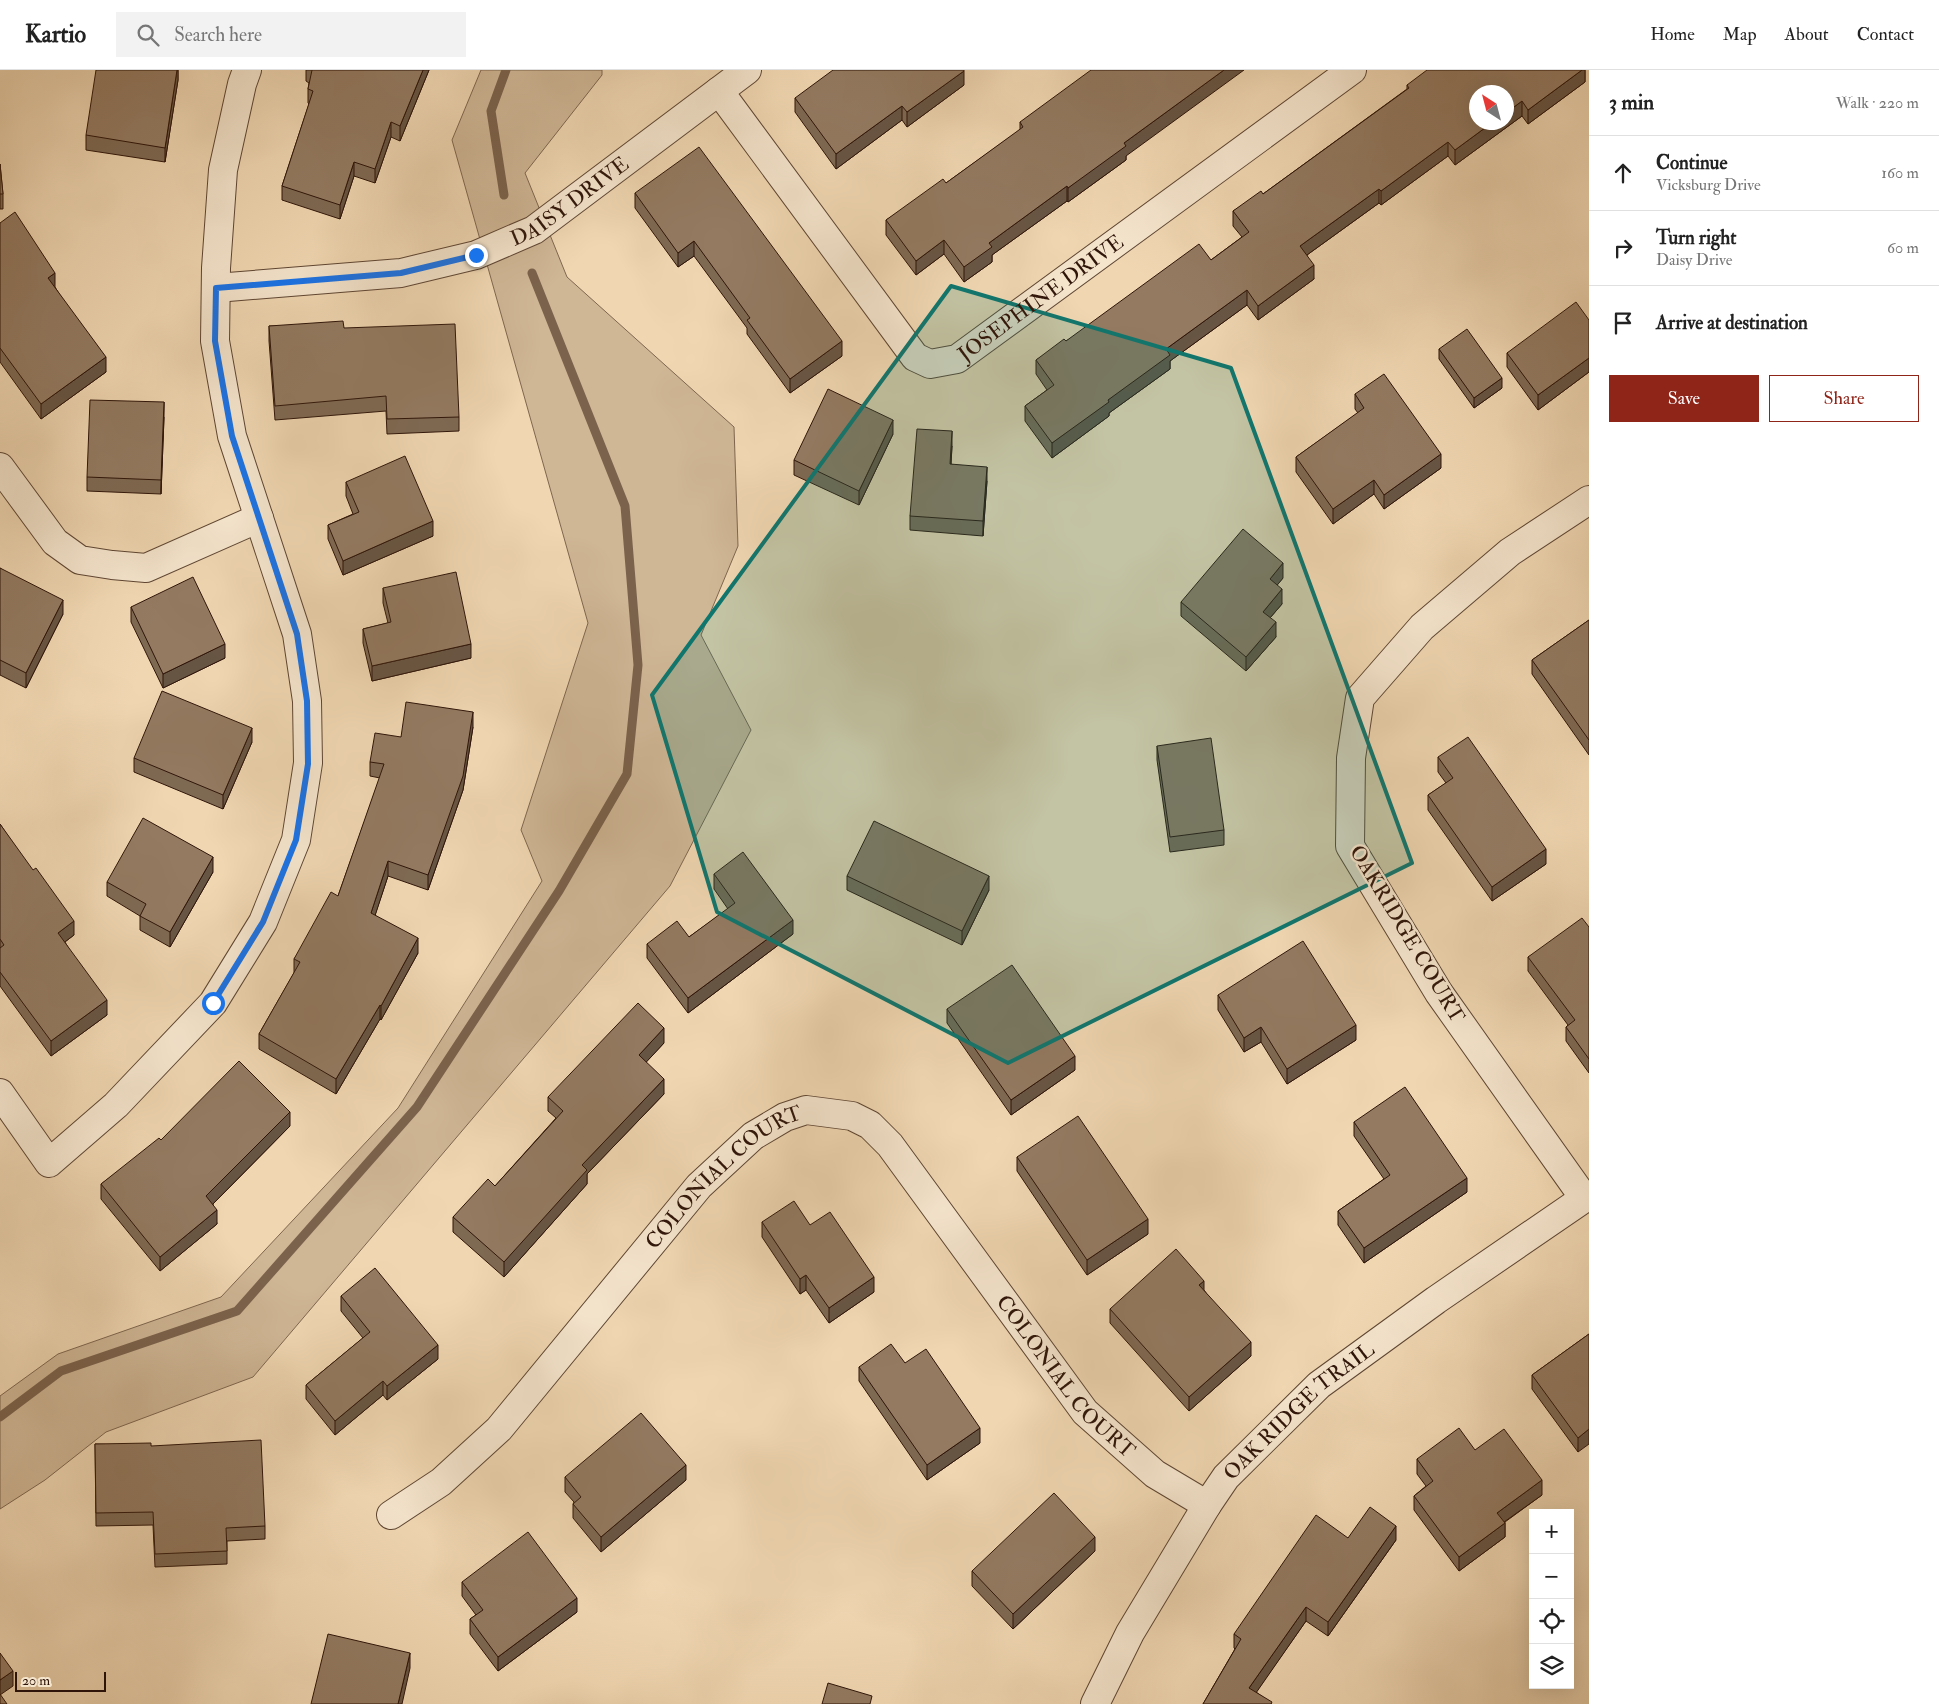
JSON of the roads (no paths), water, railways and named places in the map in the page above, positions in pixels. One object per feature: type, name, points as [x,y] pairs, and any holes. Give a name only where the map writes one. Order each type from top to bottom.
[{"type":"street","points":[[0,1093],[50,1163],[116,1105],[213,1003],[263,922],[296,840],[308,764],[307,701],[297,634],[232,436],[215,341],[223,170],[242,84],[247,70]]},
{"type":"street","name":"DAISY DRIVE","points":[[216,288],[401,273],[476,255],[534,230],[747,70]]},
{"type":"street","name":"JOSEPHINE DRIVE","points":[[719,91],[915,357],[930,364],[957,359],[1352,70]]},
{"type":"street","points":[[0,467],[55,542],[80,560],[146,568],[259,518]]},
{"type":"street","name":"OAKRIDGE COURT","points":[[1587,1197],[1439,993],[1350,846],[1351,758],[1360,698],[1422,627],[1510,552],[1589,500]]},
{"type":"street","name":"COLONIAL COURT","points":[[391,1515],[441,1482],[498,1429],[699,1186],[753,1136],[785,1117],[806,1110],[852,1116],[870,1125],[890,1145],[1085,1412],[1155,1474],[1207,1505]]},
{"type":"street","name":"OAK RIDGE TRAIL","points":[[1095,1704],[1130,1633],[1207,1505],[1226,1477],[1319,1385],[1436,1300],[1587,1197]]},
{"type":"waterway","points":[[504,195],[491,111],[506,70]]},
{"type":"waterway","points":[[0,1417],[61,1371],[237,1311],[417,1107],[559,891],[627,774],[638,665],[625,506],[532,273]]}]
